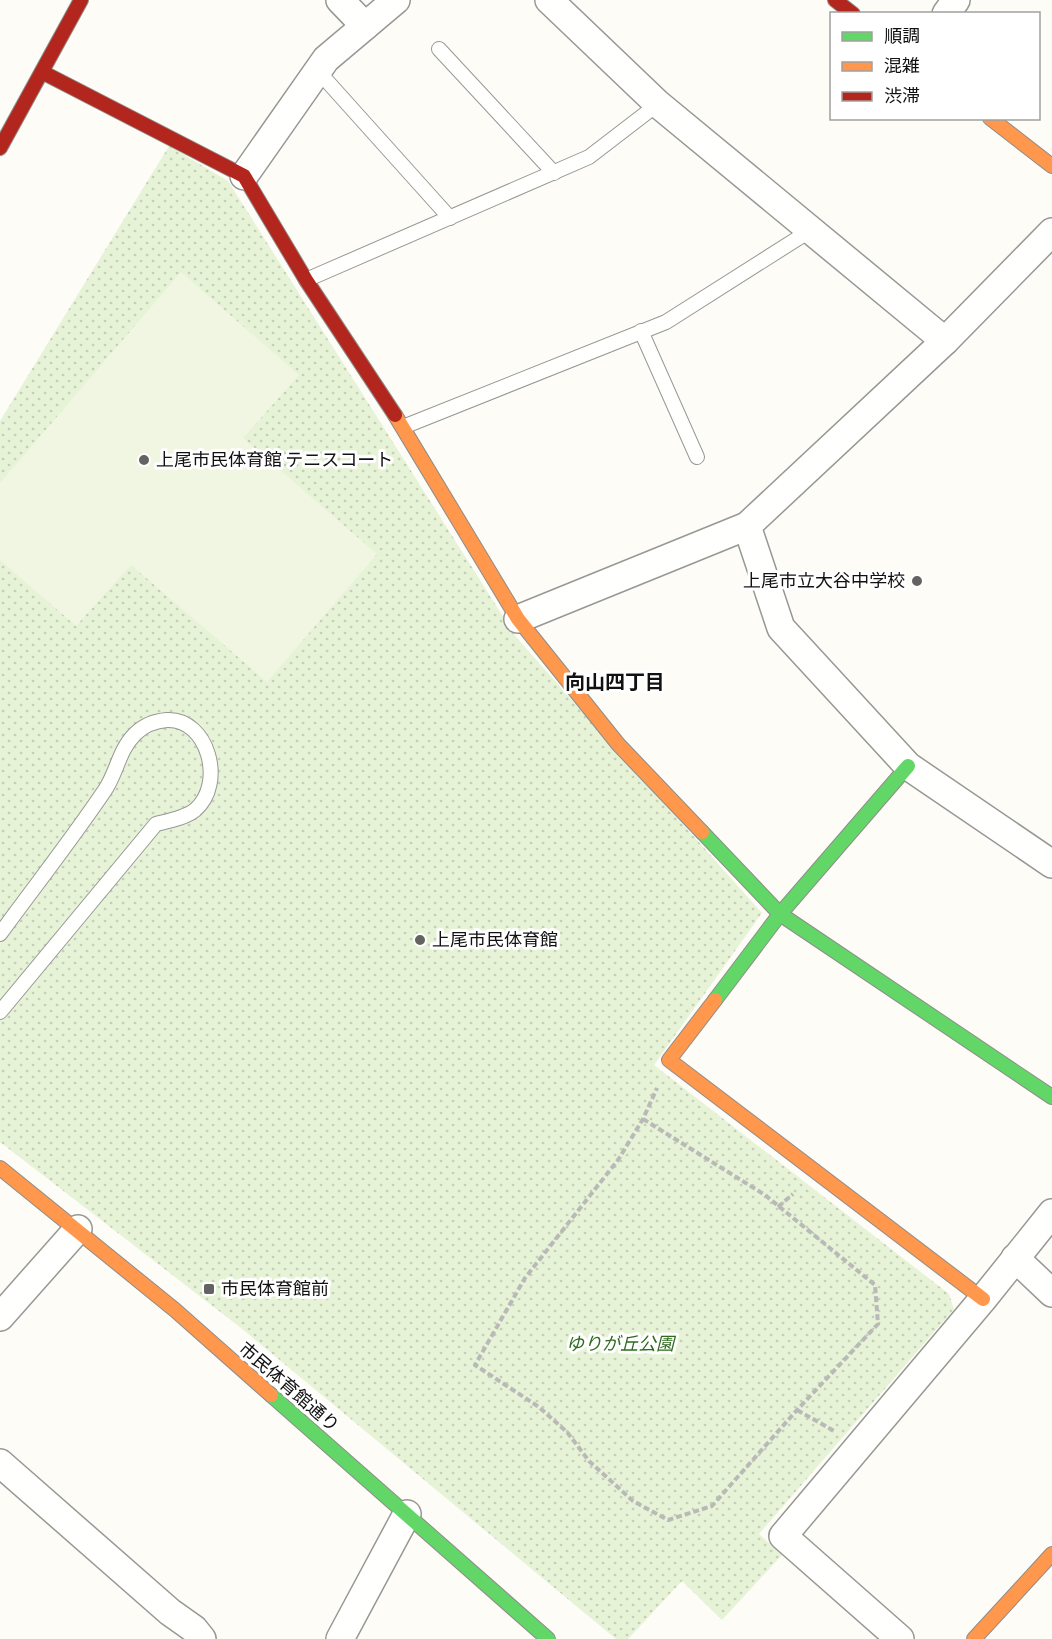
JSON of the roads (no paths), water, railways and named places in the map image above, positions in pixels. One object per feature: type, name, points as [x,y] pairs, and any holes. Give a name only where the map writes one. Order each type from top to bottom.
[{"type":"street","points":[[0,148],[81,0]]},
{"type":"street","points":[[340,0],[365,26]]},
{"type":"street","points":[[244,176],[326,59],[396,0]]},
{"type":"street","points":[[549,0],[658,104],[945,341]]},
{"type":"street","points":[[835,0],[850,12]]},
{"type":"street","points":[[42,72],[244,176],[306,280],[403,427],[518,619],[618,744],[780,914],[1052,1097]]},
{"type":"street","points":[[993,120],[1052,166]]},
{"type":"street","points":[[518,619],[747,526],[945,341],[1052,232]]},
{"type":"street","points":[[747,526],[781,628],[908,766],[1052,864]]},
{"type":"street","points":[[908,766],[780,914],[669,1060],[983,1299]]},
{"type":"street","name":"市民体育館通り","points":[[0,1168],[175,1310],[548,1639]]},
{"type":"street","points":[[900,1639],[783,1536],[983,1299],[1052,1213]]},
{"type":"street","points":[[0,1317],[78,1229]]},
{"type":"street","points":[[1016,1258],[1052,1293]]},
{"type":"street","points":[[0,1463],[170,1612],[194,1629],[202,1639]]},
{"type":"street","points":[[340,1639],[407,1514]]},
{"type":"street","points":[[974,1639],[1052,1554]]},
{"type":"lane","points":[[439,49],[554,173]]},
{"type":"lane","points":[[318,71],[450,218]]},
{"type":"lane","points":[[306,280],[589,157],[658,104]]},
{"type":"lane","points":[[403,427],[666,322],[811,230]]},
{"type":"lane","points":[[641,331],[697,457]]},
{"type":"lane","points":[[0,934],[106,788],[124,748],[135,735],[147,724],[171,720],[187,726],[202,740],[210,759],[211,780],[206,796],[194,811],[156,824],[0,1012]]},
{"type":"place","name":"上尾市民体育館 テニスコート","points":[[144,460]]},
{"type":"place","name":"上尾市立大谷中学校","points":[[917,581]]},
{"type":"place","name":"上尾市民体育館","points":[[420,940]]},
{"type":"place","name":"市民体育館前","points":[[209,1289]]},
{"type":"district","name":"向山四丁目","points":[[615,682]]},
{"type":"park label","name":"ゆりが丘公園","points":[[620,1344]]}]
